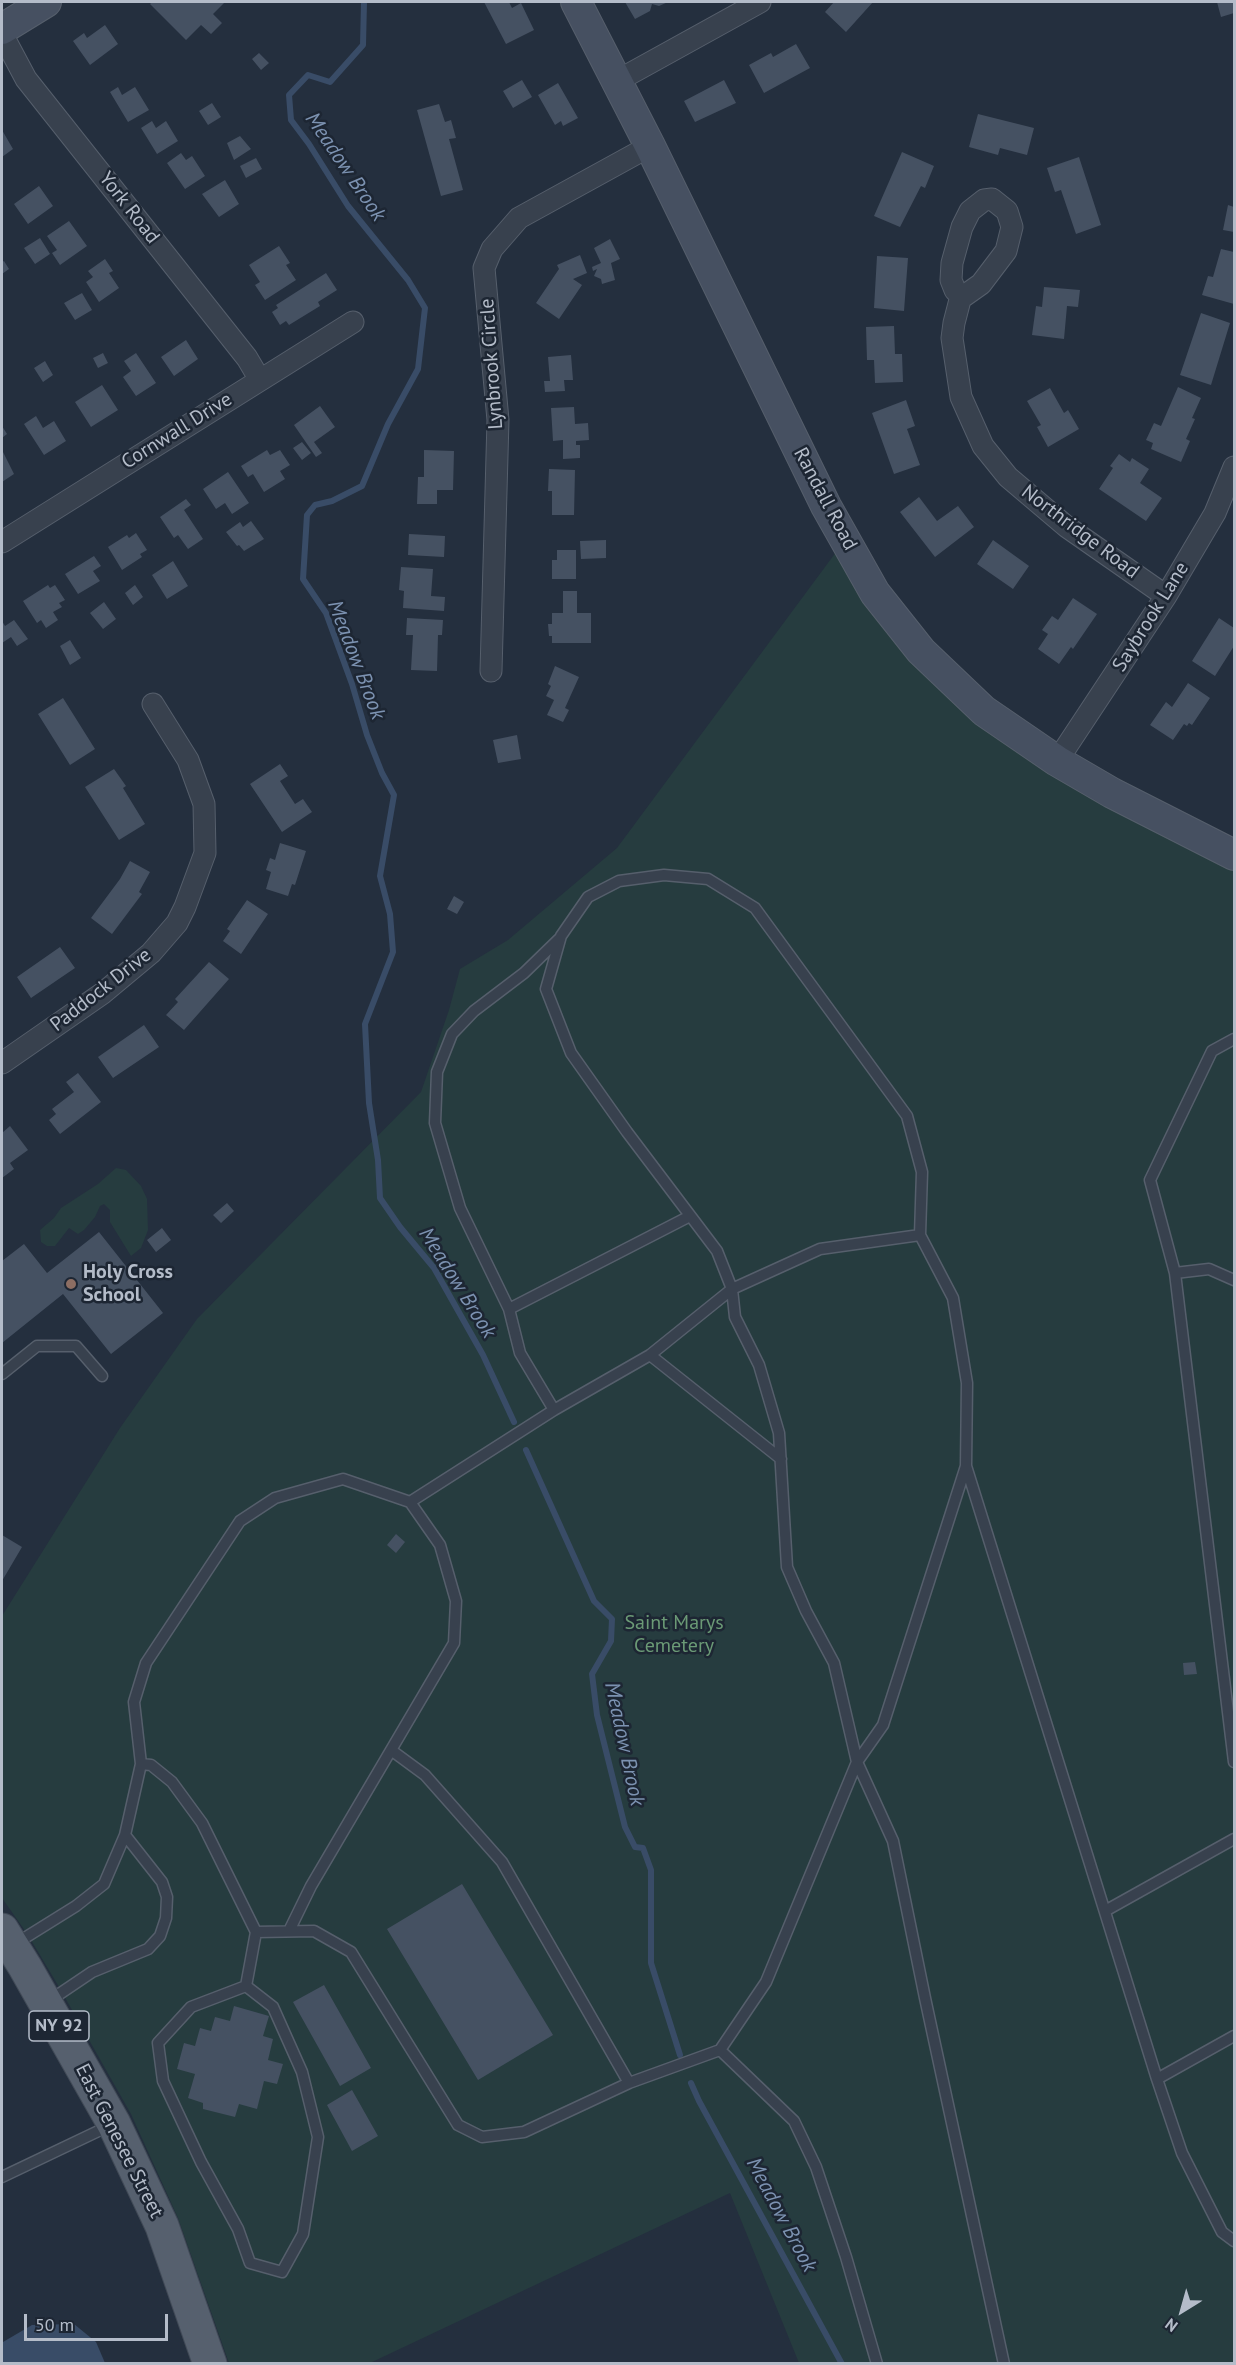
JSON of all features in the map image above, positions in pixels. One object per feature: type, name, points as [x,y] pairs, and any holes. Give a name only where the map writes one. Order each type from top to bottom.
[{"type":"main road","name":"East Genesee Street","points":[[7,1938],[114,2124],[162,2226],[210,2364]]},
{"type":"street","points":[[2,28],[46,2]]},
{"type":"street","name":"Randall Road","points":[[576,2],[650,146],[826,506],[875,593],[921,651],[984,711],[1057,761],[1112,793],[1234,855]]},
{"type":"street","points":[[617,81],[760,2]]},
{"type":"street","name":"York Road","points":[[2,34],[26,79],[247,358],[260,380]]},
{"type":"street","name":"Lynbrook Circle","points":[[490,671],[498,420],[484,268],[492,249],[519,218],[650,146]]},
{"type":"street","name":"Northridge Road","points":[[961,296],[954,322],[954,349],[961,397],[983,446],[1008,477],[1067,527],[1166,596]]},
{"type":"street","name":"Cornwall Drive","points":[[2,542],[353,322]]},
{"type":"street","name":"Saybrook Lane","points":[[1057,761],[1166,596],[1215,513],[1234,467]]},
{"type":"street","name":"Paddock Drive","points":[[2,1063],[103,993],[151,953],[177,923],[185,907],[204,853],[204,804],[188,760],[153,704]]},
{"type":"lane","points":[[554,1410],[520,1353],[509,1309],[460,1208],[435,1123],[437,1072],[452,1034],[474,1011],[525,973],[561,936],[588,897],[619,881],[664,875],[708,879],[755,908],[907,1116],[922,1172],[920,1235],[953,1298],[967,1383],[966,1466],[998,1577],[1182,2153],[1222,2232],[1234,2241]]},
{"type":"lane","points":[[561,936],[546,989],[571,1053],[717,1251],[732,1289],[735,1317],[759,1365],[779,1433],[787,1567],[806,1611],[834,1663],[857,1762],[893,1841],[1004,2364]]},
{"type":"lane","points":[[1234,1039],[1212,1051],[1150,1180],[1175,1273],[1234,1762]]},
{"type":"lane","points":[[509,1309],[690,1216]]},
{"type":"lane","points":[[410,1502],[554,1410],[650,1355],[732,1289],[820,1250],[920,1235]]},
{"type":"lane","points":[[1175,1273],[1209,1269],[1234,1280]]},
{"type":"lane","points":[[2,1374],[37,1346],[76,1346],[102,1376]]},
{"type":"lane","points":[[650,1355],[781,1459]]},
{"type":"lane","points":[[256,1932],[314,1931],[351,1952],[458,2125],[482,2137],[524,2132],[629,2083],[720,2050],[766,1983],[857,1762],[883,1725],[966,1466]]},
{"type":"lane","points":[[7,1938],[76,1906],[104,1884],[126,1835],[141,1764],[134,1702],[146,1663],[240,1521],[275,1498],[343,1479],[410,1502],[440,1545],[456,1601],[454,1642],[311,1886],[289,1931]]},
{"type":"lane","points":[[391,1750],[425,1774],[502,1862],[629,2083]]},
{"type":"lane","points":[[141,1764],[151,1765],[172,1782],[202,1823],[256,1932],[246,1986]]},
{"type":"lane","points":[[46,2003],[92,1972],[148,1949],[160,1936],[166,1918],[167,1897],[162,1882],[126,1835]]},
{"type":"lane","points":[[1105,1911],[1234,1839]]},
{"type":"lane","points":[[246,1986],[273,2007],[302,2072],[318,2137],[303,2234],[282,2272],[250,2263],[238,2229],[201,2162],[163,2081],[158,2043],[191,2007],[246,1986]]},
{"type":"lane","points":[[1157,2079],[1234,2036]]},
{"type":"lane","points":[[720,2050],[794,2121],[816,2168],[877,2364]]},
{"type":"lane","points":[[2,2177],[114,2124]]},
{"type":"green space","name":"Saint Marys Cemetery","points":[[845,540],[984,711],[1234,855],[1234,2363],[799,2363],[730,2193],[370,2363],[229,2363],[178,2218],[131,2114],[28,1935],[2,1898],[2,1616],[120,1428],[197,1319],[421,1092],[449,1010],[460,969],[508,940],[617,848]]},
{"type":"green space","points":[[116,1168],[126,1170],[141,1186],[147,1199],[148,1230],[141,1248],[131,1256],[110,1222],[110,1210],[104,1204],[100,1206],[95,1217],[84,1230],[78,1234],[69,1228],[55,1246],[47,1246],[41,1242],[40,1230],[54,1218],[61,1208],[98,1184]]},
{"type":"water","points":[[74,2324],[96,2342],[105,2363],[2,2363],[3,2342],[32,2325]]},
{"type":"building","points":[[152,2],[225,2],[213,14],[222,23],[211,34],[201,25],[186,40],[150,4]]},
{"type":"building","points":[[484,2],[509,2],[512,8],[521,3],[534,30],[506,44]]},
{"type":"building","points":[[625,2],[668,2],[659,6],[652,4],[650,11],[635,19]]},
{"type":"building","points":[[834,2],[873,2],[846,32],[825,12]]},
{"type":"building","points":[[1217,2],[1234,2],[1234,13],[1221,17]]},
{"type":"building","points":[[105,25],[118,44],[90,65],[73,41],[84,33],[87,38]]},
{"type":"building","points":[[796,44],[810,68],[764,93],[749,65],[771,53],[773,57]]},
{"type":"building","points":[[259,53],[269,63],[261,70],[252,59]]},
{"type":"building","points":[[522,80],[532,97],[513,108],[503,91]]},
{"type":"building","points":[[724,80],[736,103],[695,122],[684,101]]},
{"type":"building","points":[[558,83],[578,118],[563,126],[561,121],[555,125],[538,95]]},
{"type":"building","points":[[118,87],[122,95],[135,87],[149,110],[128,122],[110,92]]},
{"type":"building","points":[[212,103],[221,117],[208,125],[199,111]]},
{"type":"building","points":[[439,104],[445,122],[451,120],[456,138],[449,139],[463,190],[441,196],[417,110]]},
{"type":"building","points":[[978,114],[1034,128],[1027,155],[1000,148],[998,155],[969,147]]},
{"type":"building","points":[[152,121],[156,128],[166,121],[178,141],[157,154],[141,128]]},
{"type":"building","points":[[2,130],[13,149],[2,157]]},
{"type":"building","points":[[240,136],[251,149],[234,160],[227,143]]},
{"type":"building","points":[[902,152],[934,166],[925,188],[921,186],[900,227],[874,216]]},
{"type":"building","points":[[181,153],[186,160],[192,156],[205,176],[185,189],[167,163]]},
{"type":"building","points":[[1079,157],[1101,225],[1076,234],[1061,190],[1055,192],[1047,168]]},
{"type":"building","points":[[256,158],[262,169],[246,178],[240,166]]},
{"type":"building","points":[[225,180],[239,204],[219,217],[202,194]]},
{"type":"building","points":[[39,186],[53,206],[28,224],[14,204]]},
{"type":"building","points":[[1228,205],[1234,207],[1234,232],[1223,230]]},
{"type":"building","points":[[69,221],[87,246],[60,265],[52,253],[57,250],[47,236]]},
{"type":"building","points":[[40,238],[50,254],[35,264],[24,248]]},
{"type":"building","points":[[610,239],[620,259],[611,263],[615,280],[602,284],[601,279],[594,276],[597,269],[593,271],[592,267],[601,263],[594,248]]},
{"type":"building","points":[[279,246],[290,263],[286,265],[296,280],[265,300],[255,285],[260,282],[249,265]]},
{"type":"building","points":[[1221,249],[1234,252],[1234,304],[1202,295],[1208,276],[1213,277]]},
{"type":"building","points":[[580,255],[587,273],[573,279],[582,285],[559,319],[536,303],[559,269],[557,265]]},
{"type":"building","points":[[877,256],[908,258],[904,311],[874,308]]},
{"type":"building","points":[[105,259],[113,271],[109,273],[119,288],[99,302],[86,282],[93,277],[88,271]]},
{"type":"building","points":[[4,261],[9,269],[2,274],[2,262]]},
{"type":"building","points":[[326,273],[337,290],[318,302],[320,306],[289,325],[286,321],[280,325],[272,312],[278,308],[276,305]]},
{"type":"building","points":[[1044,287],[1080,290],[1078,307],[1067,306],[1064,339],[1032,335],[1036,306],[1042,307]]},
{"type":"building","points":[[82,293],[92,310],[75,320],[64,303]]},
{"type":"building","points":[[1201,313],[1230,323],[1211,385],[1180,375]]},
{"type":"building","points":[[894,326],[895,354],[902,354],[903,382],[875,383],[874,360],[867,360],[866,327]]},
{"type":"building","points":[[186,340],[198,359],[174,376],[161,357]]},
{"type":"building","points":[[103,353],[108,363],[98,368],[93,358]]},
{"type":"building","points":[[136,353],[156,383],[136,396],[123,377],[131,371],[124,361]]},
{"type":"building","points":[[571,355],[573,380],[564,380],[565,391],[545,392],[544,381],[550,381],[548,357]]},
{"type":"building","points":[[45,361],[53,375],[43,382],[34,368]]},
{"type":"building","points":[[102,385],[118,410],[91,427],[75,402]]},
{"type":"building","points":[[1178,387],[1201,398],[1192,418],[1195,419],[1186,439],[1190,441],[1181,462],[1151,449],[1153,443],[1146,440],[1154,423],[1161,426]]},
{"type":"building","points":[[1050,388],[1064,413],[1068,410],[1079,429],[1048,447],[1037,427],[1041,425],[1027,401]]},
{"type":"building","points":[[906,400],[915,426],[907,429],[920,465],[894,474],[872,413]]},
{"type":"building","points":[[320,406],[335,427],[314,442],[322,453],[316,457],[294,425]]},
{"type":"building","points":[[574,407],[575,424],[588,423],[589,440],[576,441],[576,445],[580,445],[580,458],[563,459],[563,440],[553,441],[551,408]]},
{"type":"building","points":[[36,416],[43,428],[54,421],[66,441],[44,455],[24,424]]},
{"type":"building","points":[[2,426],[7,434],[2,438]]},
{"type":"building","points":[[302,442],[311,453],[302,460],[293,448]]},
{"type":"building","points":[[2,450],[14,474],[2,482]]},
{"type":"building","points":[[267,450],[270,455],[280,450],[290,465],[280,471],[285,479],[264,492],[253,474],[248,477],[241,466]]},
{"type":"building","points":[[424,450],[454,451],[453,490],[437,490],[437,504],[417,504],[418,477],[424,477]]},
{"type":"building","points":[[1119,454],[1130,462],[1132,458],[1149,469],[1140,483],[1162,498],[1146,521],[1099,489],[1113,468],[1110,466]]},
{"type":"building","points":[[549,469],[575,470],[574,515],[552,515],[552,491],[548,491]]},
{"type":"building","points":[[228,472],[249,503],[232,514],[225,503],[216,509],[203,489]]},
{"type":"building","points":[[919,497],[937,521],[958,506],[974,527],[935,557],[900,512]]},
{"type":"building","points":[[186,499],[191,505],[184,510],[203,539],[188,549],[178,535],[174,538],[160,517]]},
{"type":"building","points":[[251,521],[264,539],[244,551],[226,532],[240,522],[243,527]]},
{"type":"building","points":[[136,533],[147,550],[140,554],[142,557],[122,570],[108,547],[127,535],[129,538]]},
{"type":"building","points":[[409,534],[445,536],[444,557],[408,555]]},
{"type":"building","points":[[606,540],[606,558],[581,559],[580,541]]},
{"type":"building","points":[[993,540],[1029,566],[1013,589],[977,564]]},
{"type":"building","points":[[557,550],[576,550],[576,579],[552,579],[552,560],[557,560]]},
{"type":"building","points":[[94,556],[101,566],[93,571],[100,581],[78,594],[65,574]]},
{"type":"building","points":[[173,561],[188,586],[167,599],[152,575]]},
{"type":"building","points":[[401,567],[433,569],[431,596],[445,597],[444,611],[403,608],[404,591],[399,590]]},
{"type":"building","points":[[48,585],[50,588],[55,585],[65,600],[59,603],[62,607],[53,612],[58,620],[46,628],[41,620],[37,623],[23,601]]},
{"type":"building","points":[[135,585],[143,597],[133,605],[125,593]]},
{"type":"building","points":[[563,591],[577,591],[577,613],[591,613],[591,643],[552,643],[548,624],[552,624],[552,613],[563,613]]},
{"type":"building","points":[[1073,598],[1097,614],[1073,649],[1071,647],[1059,664],[1038,649],[1048,634],[1042,630],[1052,616],[1058,620]]},
{"type":"building","points":[[104,602],[116,619],[103,629],[90,613]]},
{"type":"building","points":[[407,618],[443,620],[442,635],[438,635],[437,671],[411,670],[413,635],[406,635]]},
{"type":"building","points":[[1219,618],[1234,628],[1234,646],[1215,676],[1192,661]]},
{"type":"building","points":[[14,620],[28,639],[17,646],[11,637],[2,643],[2,621],[5,626]]},
{"type":"building","points":[[70,640],[81,658],[70,665],[60,646]]},
{"type":"building","points":[[555,666],[579,677],[565,708],[569,710],[563,722],[547,715],[554,700],[546,696],[551,686],[548,684]]},
{"type":"building","points":[[1188,683],[1210,698],[1192,725],[1184,724],[1173,740],[1150,725],[1166,702],[1172,707]]},
{"type":"building","points":[[63,698],[95,749],[70,765],[38,714]]},
{"type":"building","points":[[517,735],[521,759],[498,763],[493,740]]},
{"type":"building","points":[[280,764],[288,776],[280,781],[295,804],[303,799],[312,812],[282,832],[250,784]]},
{"type":"building","points":[[114,769],[126,786],[123,788],[145,824],[119,840],[85,787]]},
{"type":"building","points":[[280,843],[306,851],[295,885],[292,884],[288,896],[266,889],[271,872],[266,870],[270,858],[275,860]]},
{"type":"building","points":[[130,861],[150,872],[139,892],[142,894],[112,934],[91,918],[120,879]]},
{"type":"building","points":[[454,896],[464,902],[457,914],[447,909]]},
{"type":"building","points":[[247,900],[268,914],[241,954],[223,941],[230,931],[227,929]]},
{"type":"building","points":[[60,947],[75,968],[31,998],[17,977]]},
{"type":"building","points":[[209,962],[229,979],[184,1030],[166,1015],[178,1002],[175,999]]},
{"type":"building","points":[[144,1025],[159,1047],[113,1078],[98,1057]]},
{"type":"building","points":[[78,1073],[101,1102],[60,1134],[49,1120],[56,1114],[52,1109],[74,1092],[66,1082]]},
{"type":"building","points":[[10,1126],[28,1150],[10,1163],[14,1169],[2,1178],[2,1133]]},
{"type":"building","points":[[227,1203],[234,1211],[221,1223],[213,1215]]},
{"type":"building","points":[[162,1228],[171,1240],[156,1252],[147,1240]]},
{"type":"building","name":"Holy Cross School","points":[[99,1232],[163,1313],[111,1354],[63,1294],[2,1343],[2,1261],[24,1244],[47,1273]]},
{"type":"building","points":[[396,1534],[405,1542],[396,1553],[387,1545]]},
{"type":"building","points":[[2,1535],[22,1547],[2,1581]]},
{"type":"building","points":[[1195,1662],[1197,1674],[1184,1675],[1183,1663]]},
{"type":"building","points":[[462,1884],[553,2035],[478,2080],[387,1929]]},
{"type":"building","points":[[324,1985],[371,2068],[340,2086],[293,2002]]},
{"type":"building","points":[[234,2006],[269,2016],[263,2036],[273,2039],[268,2060],[283,2064],[277,2084],[264,2081],[257,2109],[239,2104],[235,2117],[203,2109],[203,2103],[188,2098],[195,2074],[177,2069],[184,2043],[195,2046],[200,2028],[211,2031],[215,2017],[230,2021]]},
{"type":"building","points":[[352,2090],[378,2136],[352,2151],[327,2105]]},
{"type":"waterway","name":"Meadow Brook","points":[[364,2],[363,45],[330,82],[308,75],[289,95],[291,120],[348,206],[408,280],[425,308],[418,369],[388,424],[362,486],[332,501],[315,505],[307,515],[303,579],[326,613],[352,684],[367,735],[382,773],[394,795],[380,876],[390,914],[393,952],[365,1024],[369,1103],[378,1160],[380,1198],[400,1227],[434,1268],[483,1355],[514,1422]]},
{"type":"waterway","name":"Meadow Brook","points":[[526,1450],[594,1601],[612,1619],[611,1641],[592,1674],[597,1715],[625,1827],[635,1847],[643,1848],[651,1870],[651,1963],[680,2055]]},
{"type":"waterway","name":"Meadow Brook","points":[[691,2083],[842,2364]]},
{"type":"place","name":"Holy Cross School","points":[[71,1284]]}]
